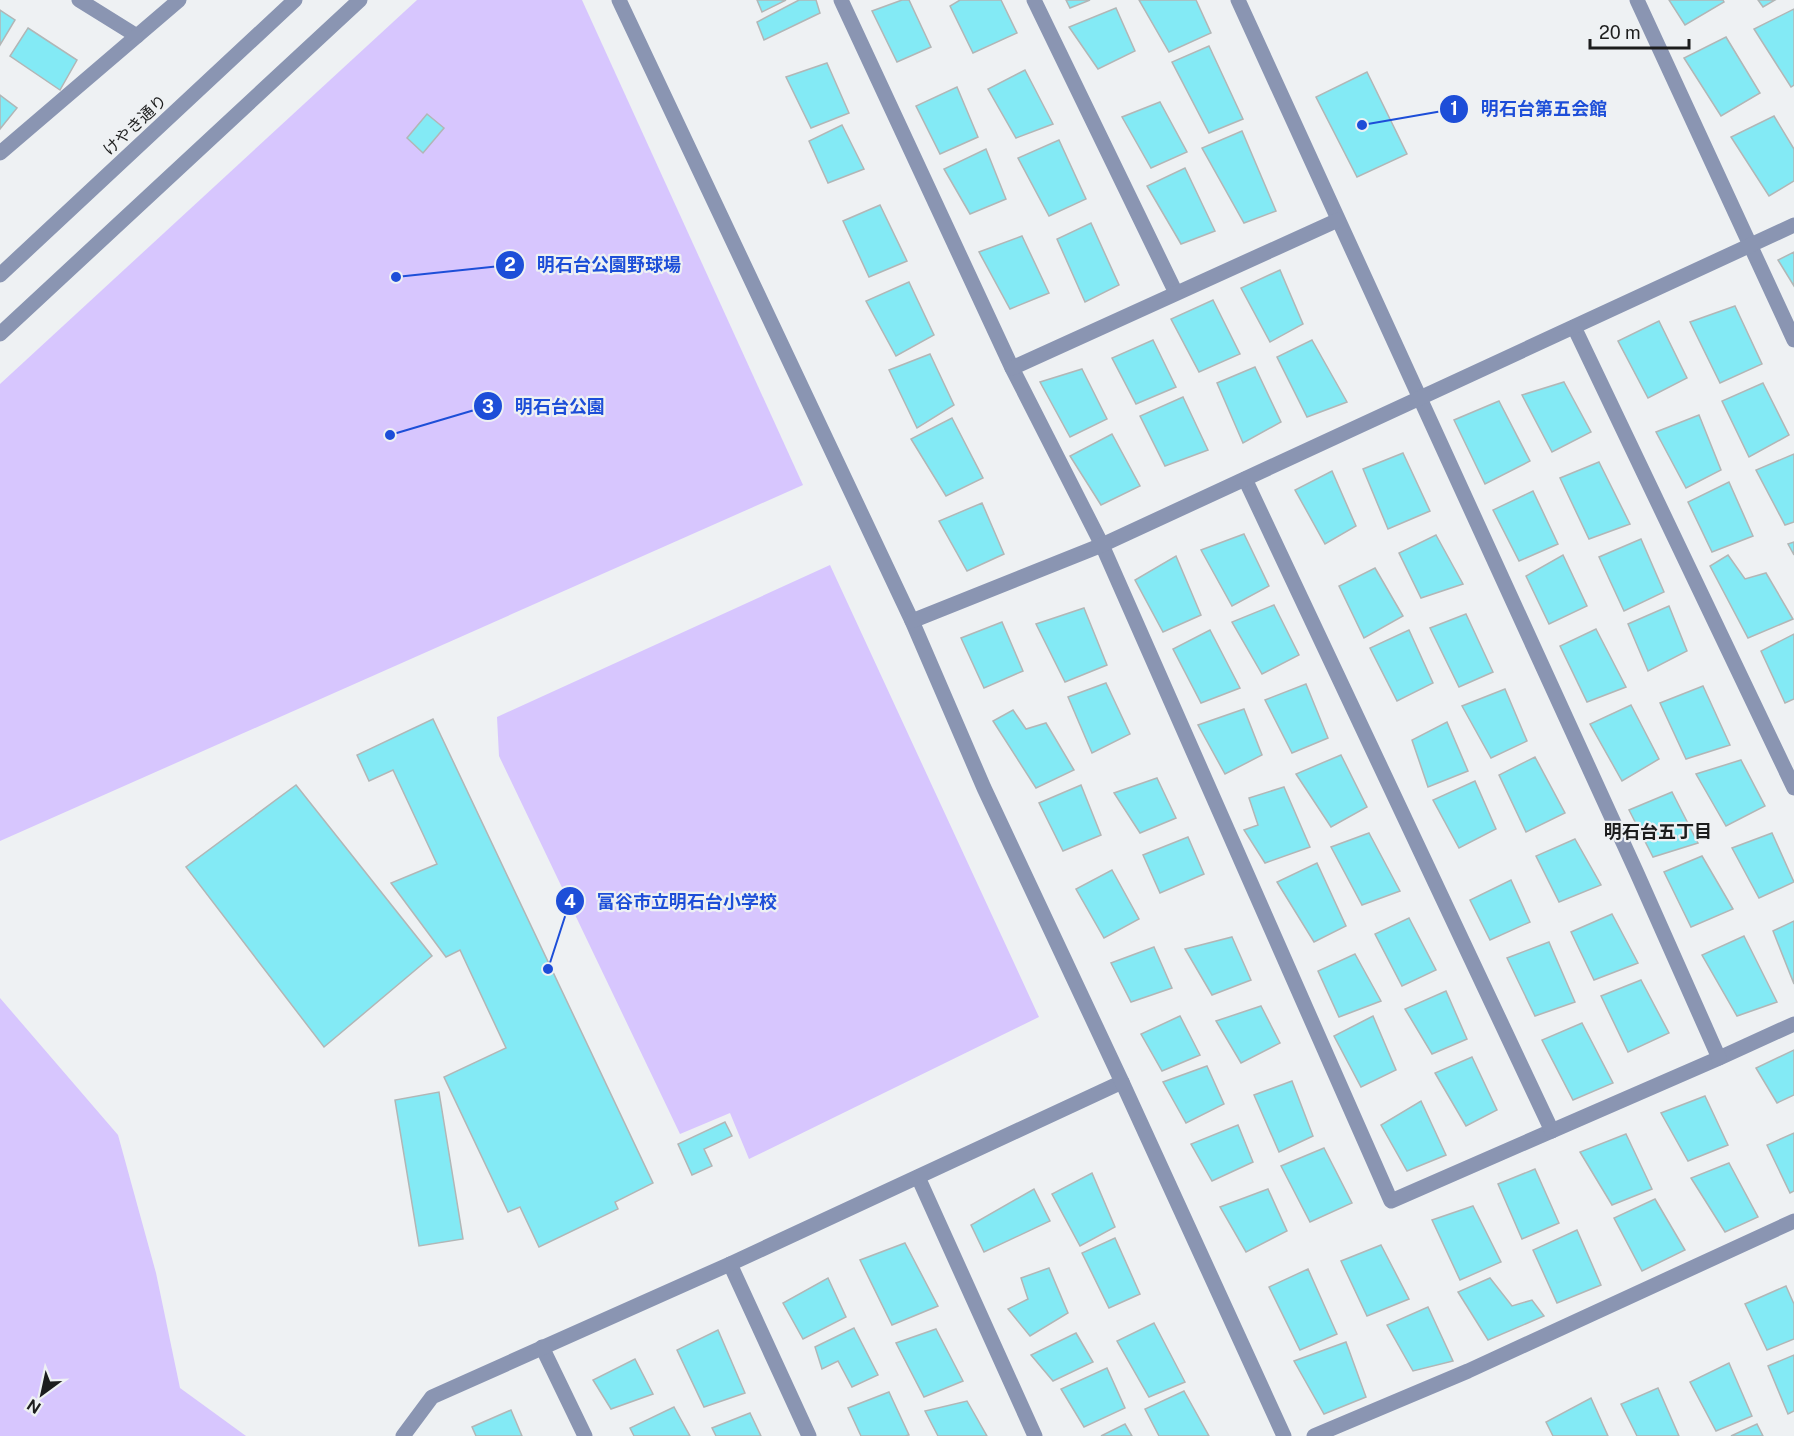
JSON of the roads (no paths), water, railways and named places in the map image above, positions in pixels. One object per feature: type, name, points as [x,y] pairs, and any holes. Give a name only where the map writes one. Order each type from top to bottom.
[{"type":"street","points":[[79,0],[136,36]]},
{"type":"street","points":[[0,153],[179,0]]},
{"type":"street","name":"けやき通り","points":[[0,275],[295,0]]},
{"type":"street","points":[[0,334],[360,0]]},
{"type":"street","points":[[620,0],[912,621],[984,788],[1284,1436]]},
{"type":"street","points":[[841,0],[1012,368],[1102,545],[1391,1201],[1794,1024]]},
{"type":"street","points":[[1034,0],[1176,293]]},
{"type":"street","points":[[1238,0],[1636,871],[1719,1058]]},
{"type":"street","points":[[1637,0],[1794,340]]},
{"type":"street","points":[[1012,368],[1338,220]]},
{"type":"street","points":[[912,621],[1102,545],[1794,225]]},
{"type":"street","points":[[1574,327],[1794,788]]},
{"type":"street","points":[[1245,478],[1552,1131]]},
{"type":"street","points":[[403,1436],[432,1397],[730,1264],[1122,1082]]},
{"type":"street","points":[[918,1177],[1035,1436]]},
{"type":"street","points":[[1314,1436],[1468,1371],[1793,1225]]},
{"type":"street","points":[[730,1264],[809,1436]]},
{"type":"street","points":[[542,1347],[585,1436]]},
{"type":"place","name":"明石台第五会館","points":[[1362,125]]},
{"type":"place","name":"明石台公園野球場","points":[[396,277]]},
{"type":"place","name":"明石台公園","points":[[390,435]]},
{"type":"place","name":"富谷市立明石台小学校","points":[[548,969]]},
{"type":"district","name":"明石台五丁目","points":[[1658,831]]}]
